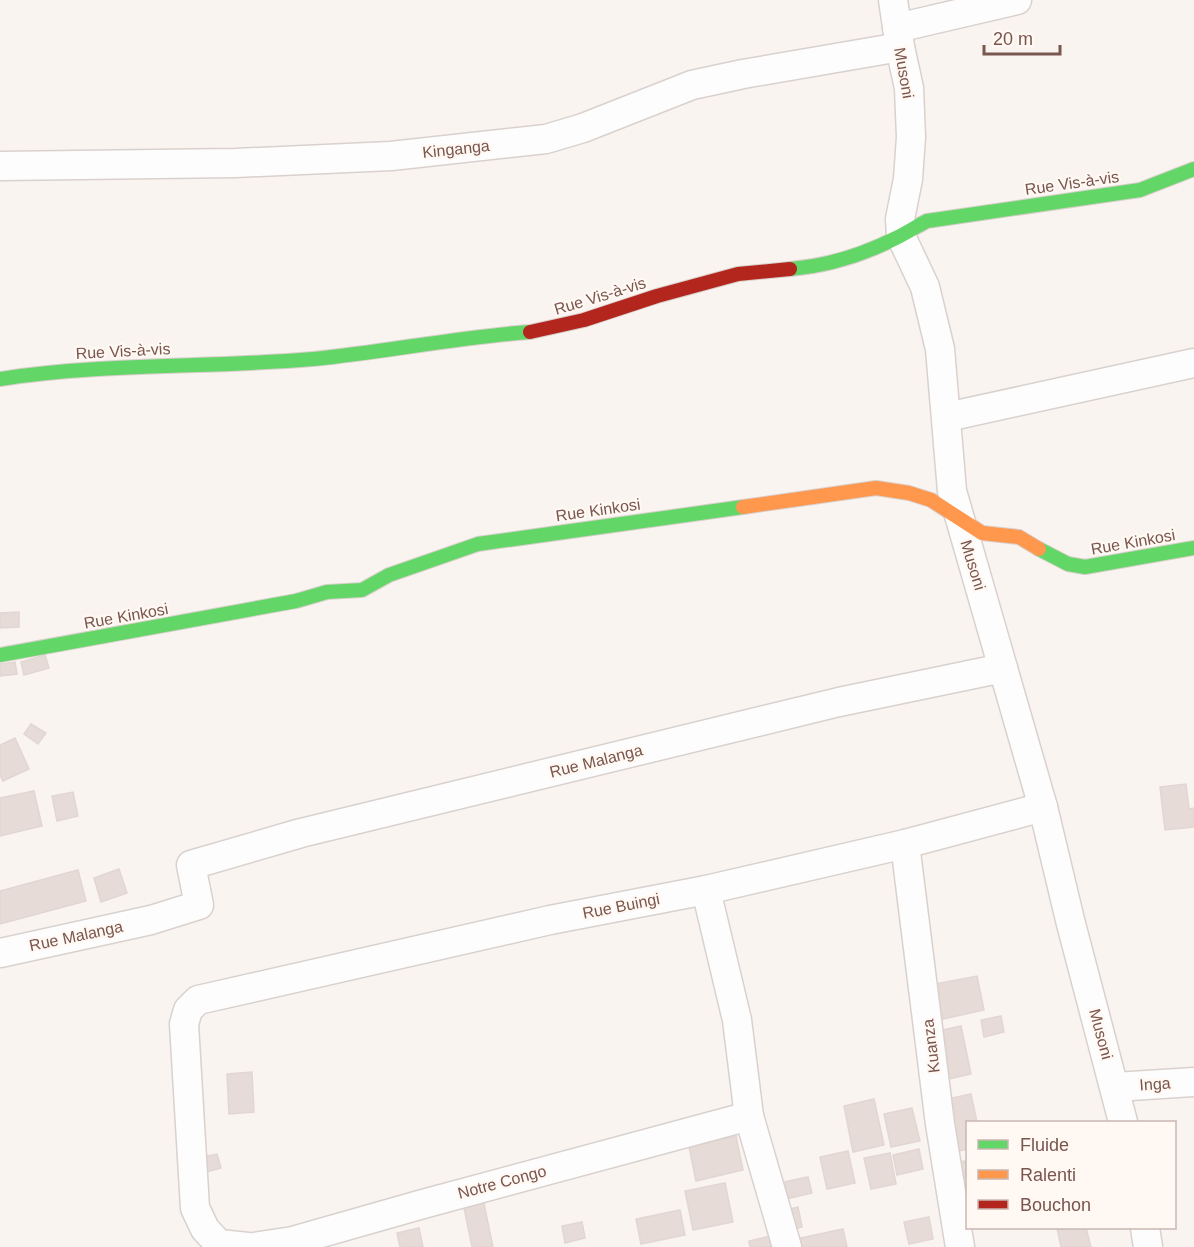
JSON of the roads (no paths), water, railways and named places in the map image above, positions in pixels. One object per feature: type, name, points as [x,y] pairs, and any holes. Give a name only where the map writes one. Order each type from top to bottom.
[{"type":"street","name":"Musoni","points":[[893,0],[898,38],[909,88],[912,137],[908,179],[900,219],[901,236],[925,287],[940,349],[952,491],[1043,807],[1123,1121]]},
{"type":"street","name":"Kinganga","points":[[0,166],[235,163],[380,157],[546,139],[583,128],[692,85],[898,38],[1017,0]]},
{"type":"street","name":"Rue Vis-à-vis","points":[[0,379],[38,373],[104,368],[313,359],[540,331],[738,274],[804,268],[840,260],[872,249],[927,222],[1045,202],[1140,190],[1194,169]]},
{"type":"street","points":[[947,417],[1194,363]]},
{"type":"street","name":"Rue Kinkosi","points":[[0,655],[296,601],[327,592],[362,590],[389,575],[478,544],[876,488],[909,493],[931,500],[982,533],[1019,537],[1057,560],[1068,564],[1085,567],[1194,548]]},
{"type":"street","name":"Rue Malanga","points":[[0,953],[152,920],[199,905],[191,865],[301,833],[816,708],[1003,668]]},
{"type":"street","name":"Rue Buingi","points":[[248,1247],[219,1244],[205,1229],[195,1208],[184,1024],[188,1010],[198,1000],[550,920],[706,890],[905,844],[1043,807]]},
{"type":"street","name":"Kuanza","points":[[905,844],[940,1124],[960,1247]]},
{"type":"street","points":[[706,890],[736,1020],[749,1116],[787,1247]]},
{"type":"street","name":"Inga","points":[[1115,1087],[1194,1082]]},
{"type":"street","name":"Notre Congo","points":[[254,1247],[293,1241],[749,1116]]},
{"type":"street","points":[[1145,1229],[1149,1247]]}]
